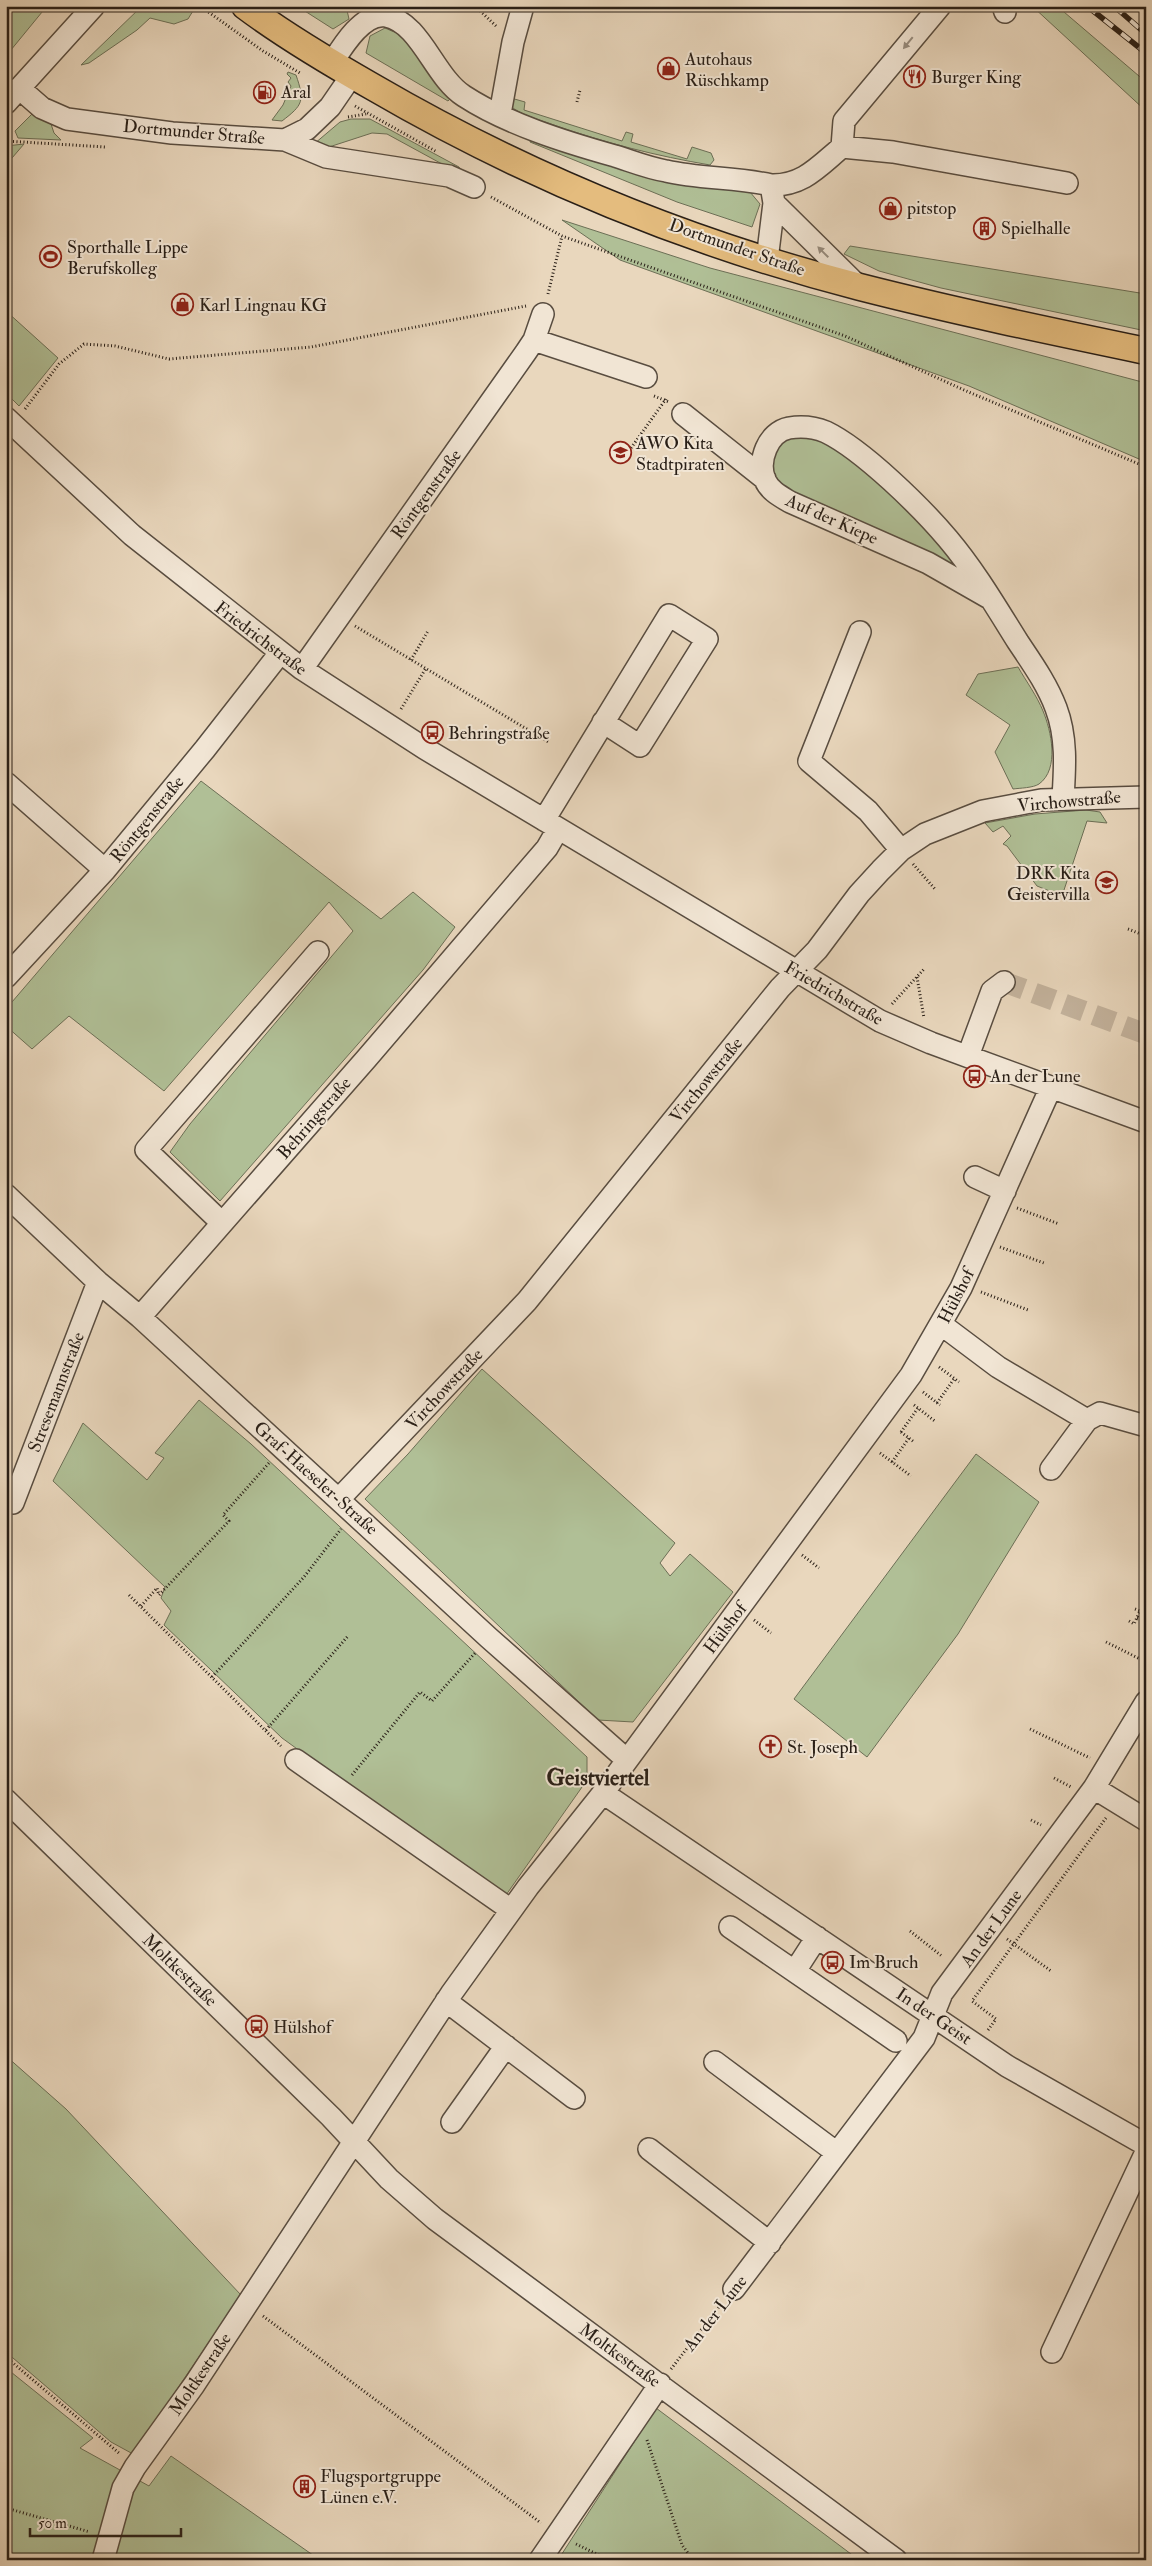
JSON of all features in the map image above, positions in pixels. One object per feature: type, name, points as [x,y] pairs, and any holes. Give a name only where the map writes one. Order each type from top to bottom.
[{"type":"main road","name":"Dortmunder Straße","points":[[244,6],[342,69],[469,141],[540,173],[681,230],[767,260],[858,286],[1146,351]]},
{"type":"street","points":[[13,96],[94,6]]},
{"type":"street","points":[[500,114],[513,42],[523,6]]},
{"type":"street","points":[[842,147],[844,121],[940,6]]},
{"type":"street","points":[[342,69],[347,40],[366,12],[398,21],[419,41],[450,85],[464,96],[500,114],[566,142],[666,172],[744,179],[772,194],[858,286]]},
{"type":"street","name":"Dortmunder Straße","points":[[13,96],[67,119],[172,133],[285,140],[307,129],[330,107],[342,69]]},
{"type":"street","points":[[285,140],[326,157],[449,176],[474,187]]},
{"type":"street","points":[[772,194],[802,180],[842,147],[893,152],[1067,183]]},
{"type":"street","points":[[767,260],[772,194]]},
{"type":"street","name":"Röntgenstraße","points":[[302,669],[534,340],[543,314]]},
{"type":"street","points":[[534,340],[646,377]]},
{"type":"street","points":[[683,414],[765,479]]},
{"type":"street","name":"Friedrichstraße","points":[[9,422],[132,535],[280,653],[390,727],[880,1021],[1146,1122]]},
{"type":"street","name":"Auf der Kiepe","points":[[991,599],[928,562],[790,502],[774,492],[765,479],[762,462],[766,449],[773,437],[786,428],[802,426],[825,432],[862,456],[914,503],[948,539],[991,599],[1044,683],[1056,707],[1064,747],[1063,798]]},
{"type":"street","points":[[551,825],[603,722],[669,615],[707,639],[640,746],[603,722]]},
{"type":"street","points":[[860,632],[809,761],[868,811],[904,854]]},
{"type":"street","name":"Röntgenstraße","points":[[6,977],[105,870],[205,749],[280,653]]},
{"type":"street","points":[[6,783],[105,870]]},
{"type":"street","name":"Virchowstraße","points":[[347,1506],[527,1301],[780,988],[817,950],[859,894],[925,834],[983,811],[1063,798],[1146,797]]},
{"type":"street","name":"Behringstraße","points":[[140,1317],[367,1058],[547,848],[551,825]]},
{"type":"street","points":[[222,1223],[146,1150],[318,952]]},
{"type":"street","points":[[968,1056],[992,990],[1004,982]]},
{"type":"street","name":"Hülshof","points":[[353,2141],[446,2001],[511,1910],[603,1793],[849,1462],[911,1375],[942,1325],[1011,1199],[1050,1087]]},
{"type":"street","points":[[975,1177],[1011,1199]]},
{"type":"street","name":"Graf-Haeseler-Straße","points":[[6,1195],[98,1282],[140,1317],[489,1638],[627,1760]]},
{"type":"street","name":"Stresemannstraße","points":[[14,1503],[98,1282]]},
{"type":"street","points":[[942,1325],[998,1367],[1087,1420]]},
{"type":"street","points":[[1051,1469],[1087,1420],[1100,1414],[1146,1426]]},
{"type":"street","name":"An der Lune","points":[[734,2289],[924,2038],[942,1993],[1146,1702]]},
{"type":"street","points":[[296,1760],[511,1910]]},
{"type":"street","points":[[1085,1789],[1117,1802],[1146,1820]]},
{"type":"street","name":"In der Geist","points":[[603,1793],[1007,2066],[1146,2146]]},
{"type":"street","name":"Moltkestraße","points":[[6,1800],[353,2141],[389,2179],[435,2219],[896,2560]]},
{"type":"street","points":[[730,1927],[896,2040]]},
{"type":"street","points":[[795,1971],[817,1937]]},
{"type":"street","points":[[446,2001],[574,2098]]},
{"type":"street","points":[[452,2122],[506,2046]]},
{"type":"street","points":[[715,2062],[837,2153]]},
{"type":"street","name":"Moltkestraße","points":[[103,2560],[108,2536],[123,2488],[135,2467],[194,2385],[353,2141]]},
{"type":"street","points":[[649,2149],[770,2243]]},
{"type":"street","points":[[1052,2352],[1146,2152]]},
{"type":"street","points":[[540,2560],[660,2384]]},
{"type":"path","points":[[474,6],[513,42]]},
{"type":"path","points":[[577,102],[580,90]]},
{"type":"path","points":[[367,114],[441,155]]},
{"type":"path","points":[[6,141],[114,147]]},
{"type":"path","points":[[474,187],[562,236],[845,336],[964,390],[1146,467]]},
{"type":"path","points":[[9,422],[59,364],[84,344],[115,346],[169,359],[311,347],[532,305],[543,314],[562,236]]},
{"type":"path","points":[[631,448],[666,399]]},
{"type":"path","points":[[338,616],[550,743]]},
{"type":"path","points":[[411,660],[428,631]]},
{"type":"path","points":[[390,727],[426,668]]},
{"type":"path","points":[[904,854],[935,889]]},
{"type":"path","points":[[1128,929],[1146,936]]},
{"type":"path","points":[[880,1021],[888,1008],[925,968]]},
{"type":"path","points":[[917,977],[925,1024]]},
{"type":"path","points":[[1011,1199],[1059,1224]]},
{"type":"path","points":[[999,1247],[1044,1263]]},
{"type":"path","points":[[978,1291],[1028,1310]]},
{"type":"path","points":[[936,1366],[958,1382]]},
{"type":"path","points":[[920,1390],[938,1404],[954,1379]]},
{"type":"path","points":[[911,1403],[936,1422]]},
{"type":"path","points":[[901,1432],[918,1408]]},
{"type":"path","points":[[894,1427],[914,1442]]},
{"type":"path","points":[[892,1462],[909,1438]]},
{"type":"path","points":[[141,1606],[157,1588],[159,1595],[229,1521],[223,1514],[283,1448]]},
{"type":"path","points":[[877,1451],[911,1476]]},
{"type":"path","points":[[212,1677],[304,1577],[347,1506]]},
{"type":"path","points":[[800,1554],[819,1568]]},
{"type":"path","points":[[130,1595],[296,1760]]},
{"type":"path","points":[[1129,1621],[1134,1624],[1140,1611],[1136,1609]]},
{"type":"path","points":[[752,1618],[772,1633]]},
{"type":"path","points":[[1137,1618],[1146,1621]]},
{"type":"path","points":[[266,1730],[348,1636]]},
{"type":"path","points":[[339,1790],[420,1692],[432,1701],[489,1638]]},
{"type":"path","points":[[1106,1642],[1146,1662]]},
{"type":"path","points":[[1030,1729],[1098,1761]]},
{"type":"path","points":[[1054,1778],[1085,1789]]},
{"type":"path","points":[[987,2032],[996,2019],[972,2001],[1117,1802]]},
{"type":"path","points":[[910,1931],[951,1962]]},
{"type":"path","points":[[1002,1936],[1050,1971]]},
{"type":"path","name":"An der Lune","points":[[660,2384],[734,2289]]},
{"type":"path","points":[[246,2304],[557,2535],[610,2560]]},
{"type":"path","points":[[6,2357],[135,2467]]},
{"type":"path","points":[[638,2416],[682,2545],[693,2560]]},
{"type":"path","points":[[6,2508],[108,2536]]},
{"type":"green space","points":[[6,6],[44,8],[47,6],[6,56]]},
{"type":"green space","points":[[142,6],[196,6],[188,19],[174,24],[150,18],[137,30],[89,63],[81,65]]},
{"type":"green space","points":[[297,6],[321,6],[324,10],[328,6],[346,6],[349,19],[333,29]]},
{"type":"green space","points":[[1032,6],[1057,6],[1146,82],[1146,111]]},
{"type":"green space","points":[[385,28],[401,35],[453,96],[448,101],[366,53],[370,36]]},
{"type":"green space","points":[[288,72],[296,75],[301,91],[300,102],[294,111],[282,121],[272,120],[283,105],[291,86],[288,82],[291,78],[287,74]]},
{"type":"green space","points":[[511,98],[525,102],[524,110],[622,141],[626,132],[633,134],[631,142],[687,159],[692,147],[711,153],[714,160],[710,165],[592,138],[525,115],[509,105]]},
{"type":"green space","points":[[36,110],[50,121],[54,133],[61,140],[18,138],[15,131]]},
{"type":"green space","points":[[351,119],[370,119],[459,167],[468,182],[444,168],[442,164],[387,134],[372,133],[329,147],[314,144],[340,122]]},
{"type":"green space","points":[[532,135],[745,186],[760,204],[752,227],[677,202],[530,142]]},
{"type":"green space","points":[[24,144],[6,165],[6,146]]},
{"type":"green space","points":[[562,220],[710,268],[1146,383],[1146,462],[969,386],[620,260]]},
{"type":"green space","points":[[850,246],[1146,294],[1146,331],[941,288],[879,271],[844,254]]},
{"type":"green space","points":[[6,311],[58,358],[19,406],[6,393]]},
{"type":"green space","points":[[821,436],[904,501],[962,571],[777,486],[772,472],[771,460],[775,448],[784,437]]},
{"type":"green space","points":[[1018,667],[1038,700],[1046,719],[1051,738],[1052,759],[1046,777],[1039,784],[1013,789],[995,752],[1010,725],[966,695],[978,674]]},
{"type":"green space","points":[[201,781],[381,919],[413,892],[455,927],[423,970],[220,1201],[170,1152],[190,1124],[353,931],[329,902],[164,1091],[69,1016],[32,1049],[6,1026],[6,1009]]},
{"type":"green space","points":[[1086,810],[1100,812],[1107,823],[1087,821],[1062,896],[1037,886],[1007,846],[1003,844],[1011,836],[1003,826],[993,832],[985,823],[1035,814]]},
{"type":"green space","points":[[482,1369],[675,1543],[660,1563],[670,1576],[690,1554],[733,1592],[633,1722],[598,1720],[365,1499],[408,1454]]},
{"type":"green space","points":[[199,1400],[251,1444],[587,1757],[587,1780],[506,1895],[455,1863],[282,1738],[164,1625],[171,1611],[161,1598],[165,1587],[53,1481],[83,1423],[147,1480],[164,1458],[155,1453]]},
{"type":"green space","points":[[976,1454],[1039,1502],[958,1634],[867,1757],[794,1699]]},
{"type":"green space","points":[[6,2056],[66,2109],[241,2295],[133,2454],[111,2442],[6,2352]]},
{"type":"green space","points":[[6,2368],[93,2438],[80,2448],[149,2486],[171,2456],[320,2560],[6,2560]]},
{"type":"green space","points":[[656,2408],[859,2560],[558,2560]]},
{"type":"tunnel","points":[[1004,982],[1146,1034]]},
{"type":"railway","points":[[1087,6],[1146,53]]},
{"type":"railway","points":[[1114,6],[1146,34]]},
{"type":"place","name":"Autohaus Rüschkamp","points":[[669,69]]},
{"type":"place","name":"Burger King","points":[[915,77]]},
{"type":"place","name":"Aral","points":[[265,92]]},
{"type":"place","name":"pitstop","points":[[891,208]]},
{"type":"place","name":"Spielhalle","points":[[985,228]]},
{"type":"place","name":"Sporthalle Lippe Berufskolleg","points":[[51,257]]},
{"type":"place","name":"Karl Lingnau KG","points":[[183,305]]},
{"type":"place","name":"AWO Kita Stadtpiraten","points":[[620,453]]},
{"type":"place","name":"Behringstraße","points":[[432,733]]},
{"type":"place","name":"DRK Kita Geistervilla","points":[[1106,883]]},
{"type":"place","name":"An der Lune","points":[[974,1076]]},
{"type":"place","name":"St. Joseph","points":[[771,1747]]},
{"type":"place","name":"Im Bruch","points":[[833,1962]]},
{"type":"place","name":"Hülshof","points":[[257,2027]]},
{"type":"place","name":"Flugsportgruppe Lünen e.V.","points":[[304,2486]]},
{"type":"district","name":"Geistviertel","points":[[598,1777]]}]
